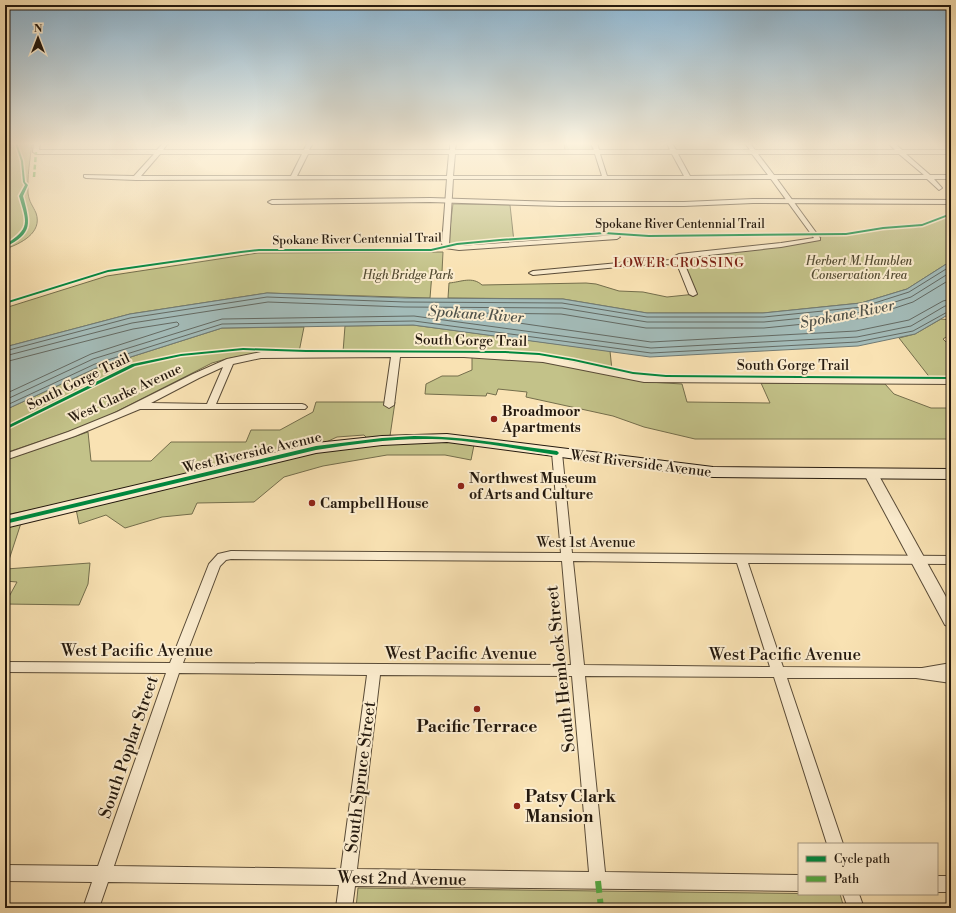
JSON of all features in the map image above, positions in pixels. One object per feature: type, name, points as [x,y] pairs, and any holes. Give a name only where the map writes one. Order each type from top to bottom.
[{"type":"main road","name":"West Riverside Avenue","points":[[5,522],[316,448],[355,443],[422,438],[447,438],[713,472],[951,474]]},
{"type":"street","points":[[450,186],[445,244],[448,247],[459,248],[617,237]]},
{"type":"street","points":[[533,273],[679,259],[813,240],[818,238],[780,186]]},
{"type":"street","points":[[271,204],[449,202],[652,205],[792,202],[951,202]]},
{"type":"street","points":[[679,259],[693,294]]},
{"type":"street","points":[[389,404],[396,354]]},
{"type":"street","name":"West Clarke Avenue","points":[[5,457],[76,433],[136,406],[210,368],[230,361],[261,355],[464,354],[543,358],[644,378],[951,381]]},
{"type":"street","points":[[210,406],[230,361]]},
{"type":"street","points":[[136,406],[302,407]]},
{"type":"street","name":"South Hemlock Street","points":[[556,453],[598,881]]},
{"type":"street","points":[[871,474],[951,621]]},
{"type":"street","name":"West 1st Avenue","points":[[222,558],[231,555],[951,560]]},
{"type":"street","name":"South Poplar Street","points":[[91,908],[174,669],[215,564],[222,558]]},
{"type":"street","points":[[741,558],[777,672],[835,843]]},
{"type":"street","name":"West Pacific Avenue","points":[[5,667],[578,672],[916,673],[951,678]]},
{"type":"street","name":"West Pacific Avenue","points":[[916,673],[951,668]]},
{"type":"street","name":"South Spruce Street","points":[[344,908],[374,670]]},
{"type":"street","name":"West 2nd Avenue","points":[[5,874],[798,883]]},
{"type":"street","points":[[938,884],[951,884]]},
{"type":"street","points":[[852,895],[856,908]]},
{"type":"green space","points":[[5,186],[28,186],[30,201],[36,213],[36,226],[29,237],[5,249]]},
{"type":"green space","points":[[453,204],[510,205],[514,242],[450,246],[448,244]]},
{"type":"green space","name":"Herbert M. Hamblen Conservation Area","points":[[951,216],[951,261],[907,289],[861,303],[763,313],[647,313],[563,299],[448,298],[449,283],[466,280],[478,282],[482,285],[586,283],[596,284],[619,291],[643,292],[667,297],[696,294],[681,257],[814,241],[821,238],[819,235],[840,235],[891,228],[919,227]]},
{"type":"green space","name":"High Bridge Park","points":[[443,252],[442,272],[432,273],[430,298],[267,293],[130,314],[5,347],[5,308],[107,276],[258,253]]},
{"type":"green space","points":[[941,319],[951,320],[951,334],[943,339],[951,347],[951,379],[931,379],[899,338],[915,334]]},
{"type":"green space","points":[[413,325],[610,351],[612,370],[575,361],[514,353],[465,351],[343,352],[345,326]]},
{"type":"green space","points":[[304,327],[299,352],[255,354],[234,357],[212,363],[94,423],[5,453],[5,410],[96,368],[222,328]]},
{"type":"green space","points":[[472,357],[541,361],[648,382],[682,384],[687,402],[770,403],[761,383],[885,384],[894,394],[931,408],[951,408],[951,439],[695,439],[644,427],[613,416],[526,397],[527,392],[498,389],[496,395],[487,393],[486,396],[425,394],[426,384],[442,376],[458,376],[472,370]]},
{"type":"green space","points":[[316,402],[395,402],[390,436],[367,438],[364,435],[337,437],[324,443],[118,492],[5,515],[5,460],[88,432],[91,461],[151,461],[171,442],[246,442],[251,430],[280,430],[313,412]]},
{"type":"green space","points":[[443,441],[474,445],[471,460],[445,455],[387,455],[323,466],[284,477],[254,502],[197,503],[192,514],[162,517],[125,528],[106,515],[79,524],[76,509],[223,473],[330,450],[384,444]]},
{"type":"green space","points":[[22,520],[6,569],[90,563],[88,584],[79,605],[5,604],[17,582],[5,581],[5,524]]},
{"type":"green space","points":[[358,888],[840,895],[844,908],[356,908]]},
{"type":"water","name":"Spokane River","points":[[951,261],[951,313],[915,334],[858,346],[650,357],[413,325],[222,328],[96,368],[5,410],[5,347],[130,314],[267,293],[405,298],[563,299],[647,313],[763,313],[861,303],[907,289]]},
{"type":"marked path","points":[[598,881],[601,908]]},
{"type":"cycle path","points":[[5,246],[21,235],[27,226],[26,214],[21,196],[27,186]]},
{"type":"cycle path","name":"Spokane River Centennial Trail","points":[[5,303],[108,271],[259,250],[431,250],[457,244],[604,233],[649,236],[846,234],[883,228],[922,225],[951,214]]},
{"type":"cycle path","name":"South Gorge Trail","points":[[5,429],[134,365],[181,355],[243,349],[306,351],[505,352],[539,354],[633,373],[666,376],[951,378]]},
{"type":"cycle path","points":[[5,522],[316,448],[365,441],[431,437],[488,443],[557,453]]},
{"type":"place","name":"Broadmoor Apartments","points":[[494,419]]},
{"type":"place","name":"Northwest Museum of Arts and Culture","points":[[461,486]]},
{"type":"place","name":"Campbell House","points":[[312,503]]},
{"type":"place","name":"Pacific Terrace","points":[[477,709]]},
{"type":"place","name":"Patsy Clark Mansion","points":[[517,806]]},
{"type":"district","name":"LOWER CROSSING","points":[[679,262]]}]
